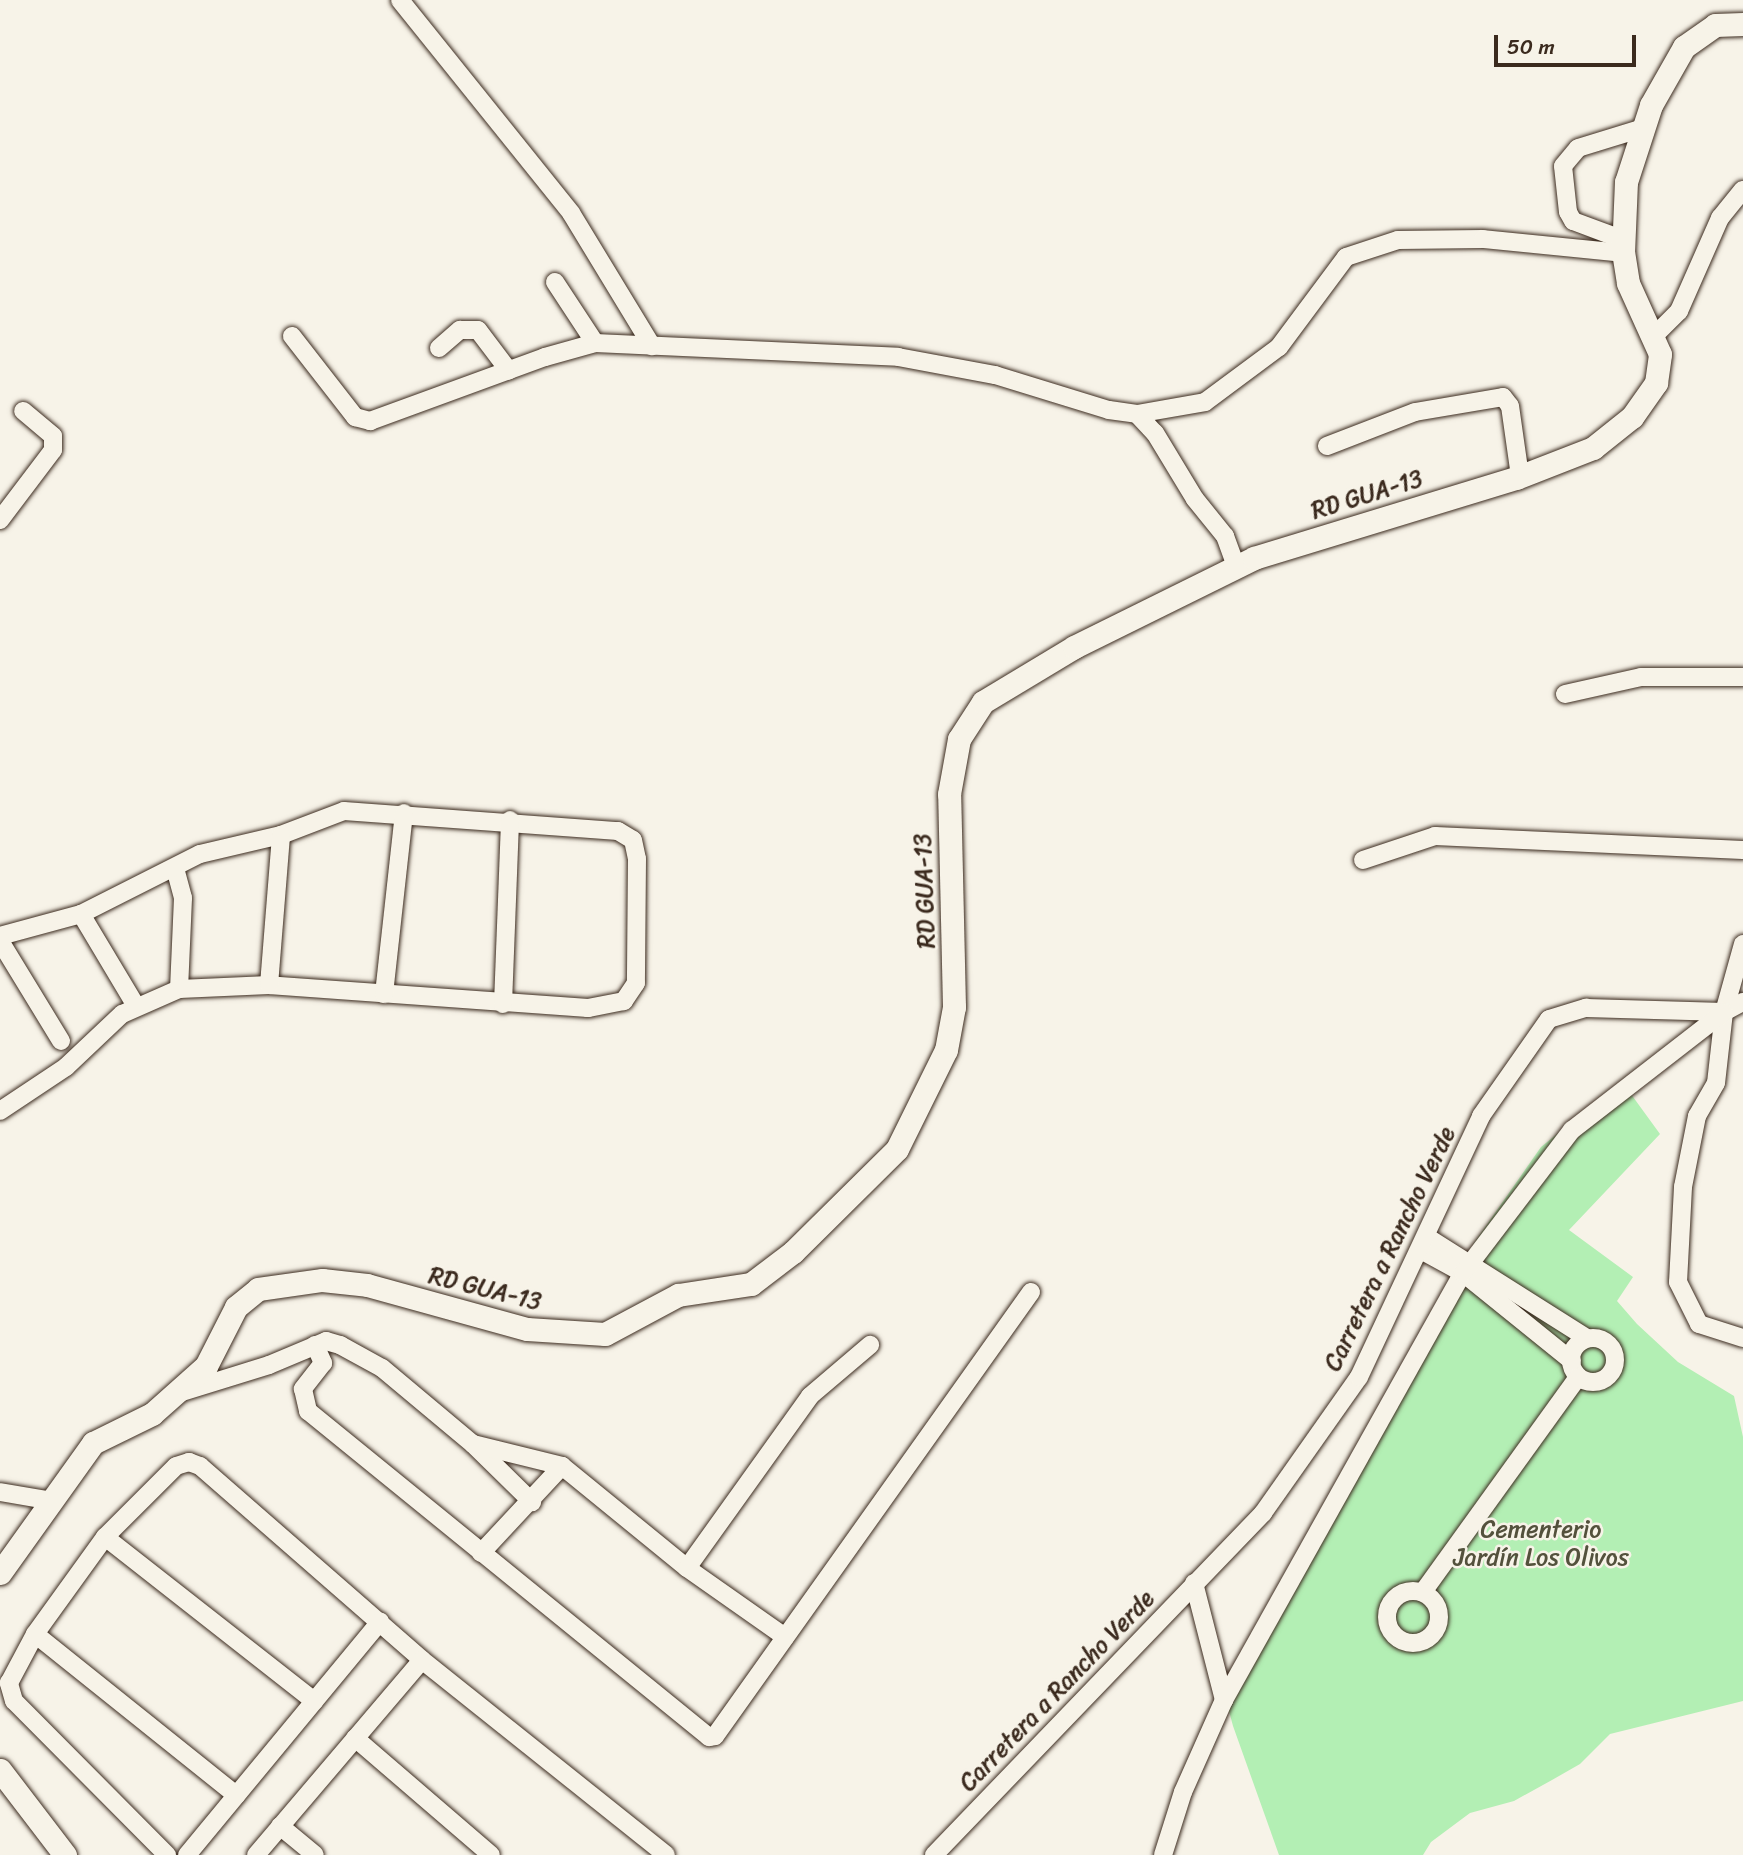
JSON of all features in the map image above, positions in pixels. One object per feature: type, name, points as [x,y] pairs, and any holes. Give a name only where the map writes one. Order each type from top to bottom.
[{"type":"main road","name":"RD GUA-13","points":[[0,1573],[93,1443],[152,1414],[206,1366],[236,1307],[258,1289],[323,1280],[367,1285],[527,1329],[605,1334],[678,1295],[751,1284],[793,1252],[897,1149],[946,1050],[954,1007],[949,794],[959,739],[983,702],[1074,647],[1236,566],[1520,476],[1593,448],[1632,417],[1656,383],[1660,354],[1628,283],[1624,247],[1626,182],[1651,105],[1684,47],[1714,25],[1743,24]]},
{"type":"main road","points":[[0,1770],[65,1855]]},
{"type":"street","points":[[400,0],[571,213],[652,345]]},
{"type":"street","points":[[1624,247],[1573,221],[1568,212],[1563,166],[1578,148],[1643,128]]},
{"type":"street","points":[[1653,337],[1679,311],[1720,218],[1743,191]]},
{"type":"street","points":[[292,336],[355,417],[370,421],[595,343],[898,357],[995,374],[1109,410],[1137,414],[1205,402],[1258,363],[1279,347],[1346,257],[1410,239],[1483,239],[1624,247]]},
{"type":"street","points":[[555,282],[595,343]]},
{"type":"street","points":[[439,348],[460,330],[478,330],[509,371]]},
{"type":"street","points":[[1327,446],[1415,412],[1503,397],[1510,406],[1520,476]]},
{"type":"street","points":[[0,520],[53,450],[52,436],[23,411]]},
{"type":"street","points":[[1137,414],[1155,433],[1195,499],[1225,536],[1236,566]]},
{"type":"street","points":[[1565,694],[1641,677],[1743,677]]},
{"type":"street","points":[[0,936],[81,914],[200,854],[281,835],[344,811],[510,820],[618,831],[633,840],[637,859],[636,983],[624,1001],[588,1008],[503,1004],[269,985],[179,989],[136,1006],[109,1024],[53,1077],[0,1111]]},
{"type":"street","points":[[384,994],[404,813]]},
{"type":"street","points":[[503,1004],[510,820]]},
{"type":"street","points":[[269,985],[281,835]]},
{"type":"street","points":[[1363,860],[1434,836],[1743,850]]},
{"type":"street","points":[[175,868],[183,898],[179,989]]},
{"type":"street","points":[[81,914],[136,1006]]},
{"type":"street","points":[[0,942],[61,1041]]},
{"type":"street","points":[[1743,944],[1724,1012],[1716,1083],[1697,1116],[1683,1187],[1678,1282],[1699,1324],[1743,1338]]},
{"type":"street","name":"Carretera a Rancho Verde","points":[[934,1855],[1263,1513],[1359,1377],[1424,1243],[1481,1116],[1549,1019],[1586,1008],[1724,1012],[1743,1002]]},
{"type":"street","points":[[1163,1855],[1183,1792],[1224,1700],[1466,1268],[1572,1130],[1724,1012]]},
{"type":"street","points":[[1424,1243],[1587,1338],[1609,1343],[1616,1365],[1600,1381],[1575,1369],[1466,1268]]},
{"type":"street","points":[[315,1345],[323,1363],[303,1389],[308,1411],[709,1737],[715,1736],[1031,1292]]},
{"type":"street","points":[[1423,1592],[1575,1369],[1577,1344],[1587,1338]]},
{"type":"street","points":[[176,1394],[269,1365],[326,1341],[340,1345],[382,1368],[473,1444],[532,1502]]},
{"type":"street","points":[[687,1569],[810,1395],[870,1345]]},
{"type":"street","points":[[473,1444],[562,1466],[687,1569],[785,1637]]},
{"type":"street","points":[[167,1855],[14,1701],[9,1676],[35,1634],[105,1537],[176,1466],[195,1463],[422,1660],[666,1855]]},
{"type":"street","points":[[481,1553],[532,1502],[562,1466]]},
{"type":"street","points":[[0,1492],[53,1502]]},
{"type":"street","points":[[105,1537],[314,1701]]},
{"type":"street","points":[[1194,1583],[1224,1700]]},
{"type":"street","points":[[187,1855],[380,1622]]},
{"type":"street","points":[[35,1634],[236,1795]]},
{"type":"street","points":[[256,1855],[422,1660]]},
{"type":"street","points":[[355,1738],[491,1855]]},
{"type":"street","points":[[280,1826],[315,1855]]},
{"type":"green space","name":"Cementerio Jardín Los Olivos","points":[[1628,1090],[1660,1134],[1569,1230],[1633,1277],[1617,1301],[1637,1324],[1678,1362],[1734,1396],[1743,1437],[1743,1701],[1610,1734],[1580,1764],[1552,1780],[1514,1801],[1470,1813],[1431,1842],[1423,1855],[1279,1855],[1229,1711],[1235,1686],[1474,1243],[1541,1147],[1589,1108]]}]
